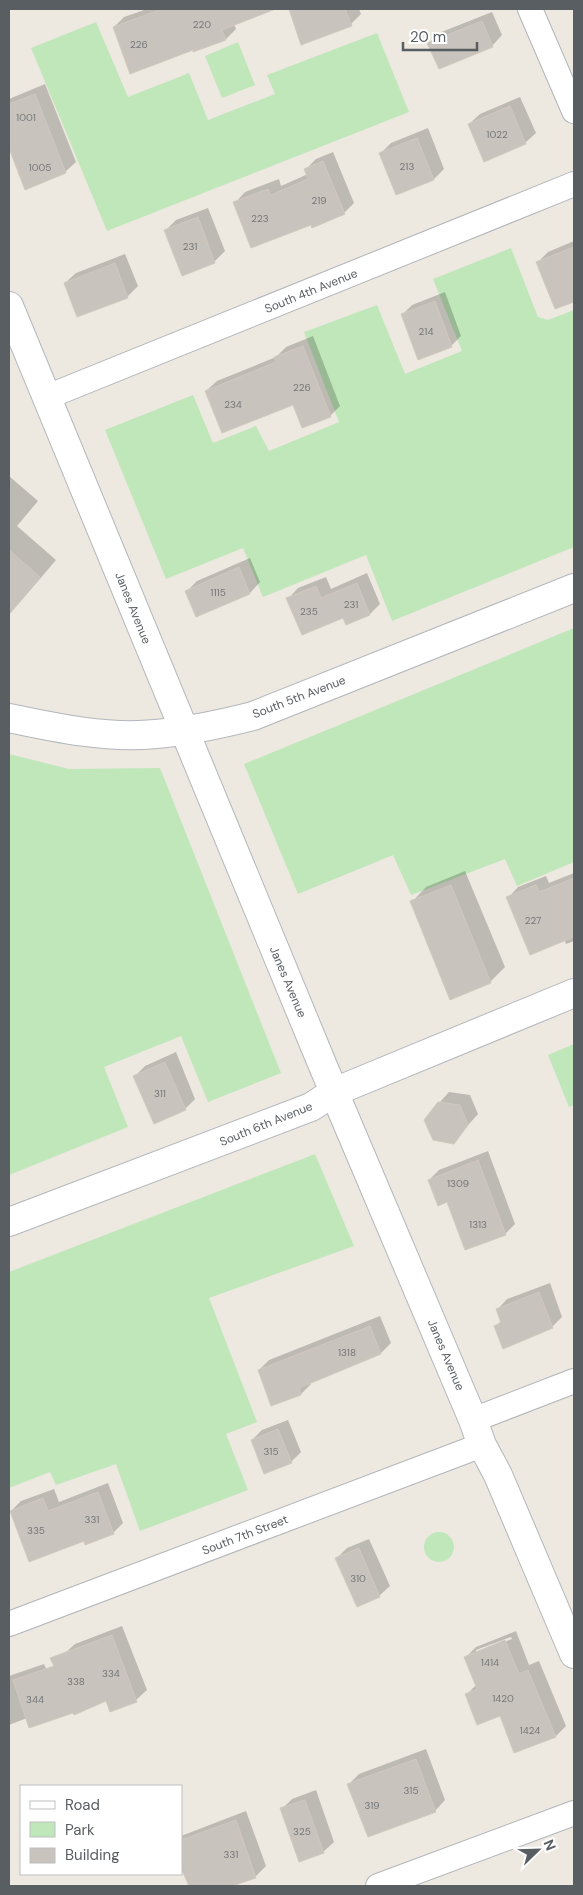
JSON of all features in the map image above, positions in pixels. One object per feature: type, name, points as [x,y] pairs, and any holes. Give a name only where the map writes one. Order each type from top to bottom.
[{"type":"street","points":[[530,9],[574,111]]},
{"type":"street","name":"South 4th Avenue","points":[[47,397],[574,184]]},
{"type":"street","name":"Janes Avenue","points":[[9,306],[334,1092],[574,1654]]},
{"type":"street","name":"South 5th Avenue","points":[[9,718],[67,730],[119,734],[155,734],[218,725],[253,716],[574,588]]},
{"type":"street","name":"South 6th Avenue","points":[[9,1222],[311,1107],[334,1092],[574,993]]},
{"type":"street","name":"South 7th Street","points":[[9,1624],[478,1433],[574,1381]]},
{"type":"street","points":[[378,1886],[574,1813]]},
{"type":"green space","points":[[96,22],[128,97],[189,73],[208,120],[275,94],[267,75],[377,33],[409,112],[107,231],[31,48]]},
{"type":"green space","points":[[238,42],[255,85],[222,98],[205,56]]},
{"type":"green space","points":[[511,248],[538,317],[548,320],[574,310],[574,547],[392,621],[366,555],[263,597],[243,548],[166,579],[105,430],[193,395],[213,443],[256,426],[269,451],[339,422],[304,332],[377,305],[405,374],[462,351],[433,279]]},
{"type":"green space","points":[[574,628],[574,862],[517,886],[505,859],[411,895],[393,855],[298,894],[244,764]]},
{"type":"green space","points":[[9,754],[69,769],[160,768],[281,1073],[208,1102],[181,1036],[104,1067],[128,1127],[9,1175]]},
{"type":"green space","points":[[574,1044],[574,1105],[569,1107],[548,1055]]},
{"type":"green space","points":[[315,1154],[354,1246],[209,1298],[257,1422],[226,1434],[248,1490],[140,1531],[116,1464],[56,1485],[50,1472],[9,1488],[9,1272]]},
{"type":"green space","points":[[439,1532],[450,1536],[454,1547],[450,1558],[439,1562],[428,1558],[424,1547],[428,1536]]},
{"type":"building","points":[[162,9],[273,10],[222,30],[226,40],[193,52],[193,50],[130,74],[113,27]]},
{"type":"building","points":[[289,9],[345,9],[352,26],[301,45]]},
{"type":"building","points":[[482,21],[493,47],[439,69],[427,43]]},
{"type":"building","points":[[35,94],[66,173],[25,190],[9,148],[9,104]]},
{"type":"building","points":[[510,106],[526,144],[484,162],[468,124]]},
{"type":"building","points":[[417,138],[434,180],[396,195],[379,153]]},
{"type":"building","points":[[323,161],[345,214],[312,228],[311,225],[251,248],[233,202],[268,189],[271,195],[308,179],[304,169]]},
{"type":"building","points":[[198,217],[215,263],[182,276],[164,230]]},
{"type":"building","points":[[574,247],[574,302],[555,309],[536,262]]},
{"type":"building","points":[[115,263],[128,298],[77,317],[64,283]]},
{"type":"building","points":[[435,301],[452,347],[418,360],[401,314]]},
{"type":"building","points":[[303,346],[331,417],[302,428],[293,405],[222,433],[205,391],[276,362],[274,357]]},
{"type":"building","points":[[9,550],[40,577],[9,614]]},
{"type":"building","points":[[239,567],[250,594],[196,617],[185,591]]},
{"type":"building","points":[[357,583],[370,615],[346,625],[343,618],[302,635],[286,598],[316,586],[321,598]]},
{"type":"building","points":[[574,878],[574,937],[530,955],[506,897],[536,885],[539,892]]},
{"type":"building","points":[[451,885],[491,983],[450,1000],[410,901]]},
{"type":"building","points":[[165,1062],[186,1110],[154,1124],[133,1076]]},
{"type":"building","points":[[438,1102],[460,1105],[468,1125],[454,1144],[433,1140],[424,1120]]},
{"type":"building","points":[[478,1160],[506,1235],[465,1250],[447,1202],[438,1206],[428,1180]]},
{"type":"building","points":[[539,1292],[553,1328],[503,1349],[494,1326],[501,1323],[496,1309]]},
{"type":"building","points":[[370,1326],[381,1354],[299,1388],[301,1395],[271,1406],[258,1370]]},
{"type":"building","points":[[278,1429],[292,1463],[264,1474],[251,1440]]},
{"type":"building","points":[[98,1492],[114,1534],[85,1545],[84,1541],[29,1562],[10,1511],[43,1498],[48,1511]]},
{"type":"building","points":[[359,1548],[380,1597],[357,1607],[335,1558]]},
{"type":"building","points":[[112,1635],[137,1702],[110,1712],[106,1701],[74,1715],[73,1713],[29,1728],[13,1680],[54,1666],[50,1658]]},
{"type":"building","points":[[505,1640],[519,1674],[528,1670],[556,1737],[514,1753],[500,1716],[477,1725],[465,1694],[477,1689],[464,1657]]},
{"type":"building","points":[[416,1759],[436,1812],[368,1837],[347,1784]]},
{"type":"building","points":[[305,1800],[324,1853],[299,1862],[280,1808]]},
{"type":"building","points":[[236,1820],[256,1878],[232,1886],[189,1886],[182,1870],[182,1840]]}]
